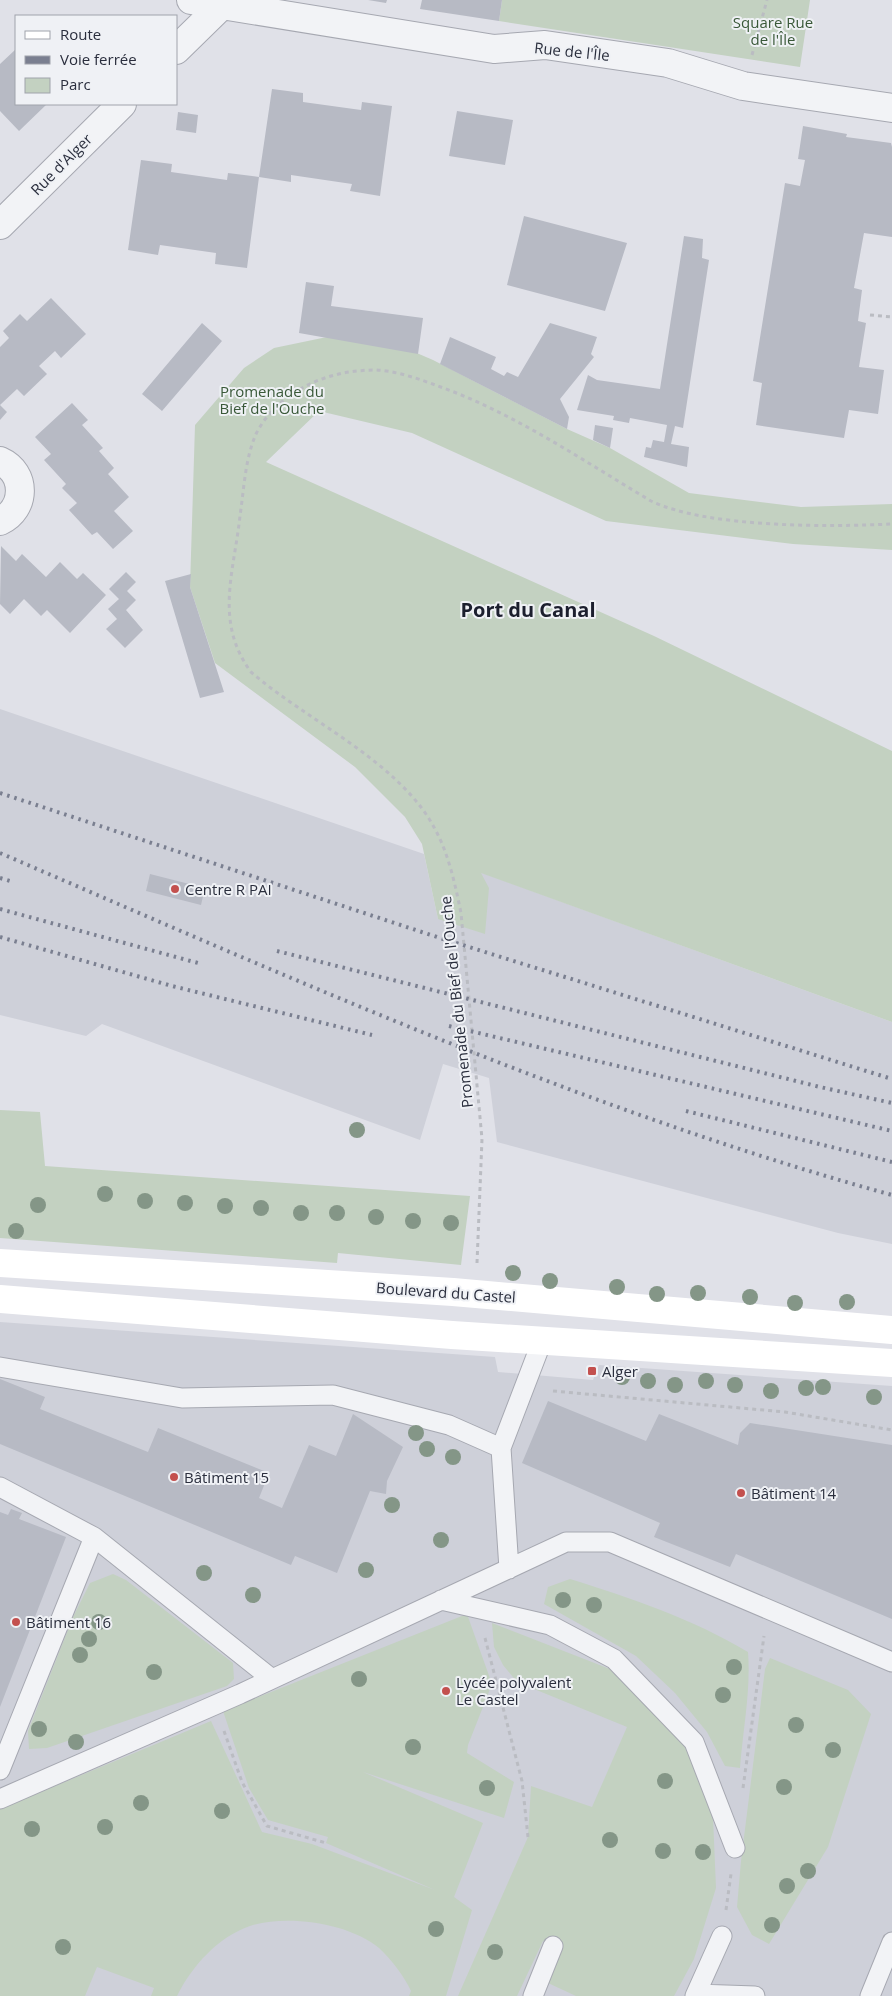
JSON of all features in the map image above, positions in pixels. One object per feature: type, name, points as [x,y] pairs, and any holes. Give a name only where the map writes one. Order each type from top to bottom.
[{"type":"main road","name":"Boulevard du Castel","points":[[0,1264],[453,1292],[892,1330]]},
{"type":"main road","points":[[0,1299],[542,1341],[892,1363]]},
{"type":"street","name":"Rue de l'Île","points":[[191,0],[494,48],[545,45],[668,63],[743,86],[892,108]]},
{"type":"street","points":[[178,48],[221,6]]},
{"type":"street","name":"Rue d'Alger","points":[[0,225],[121,105]]},
{"type":"street","points":[[0,462],[14,471],[21,491],[19,502],[14,511],[0,521]]},
{"type":"lane","points":[[509,1569],[501,1448],[542,1341]]},
{"type":"lane","points":[[0,1367],[182,1398],[333,1395],[449,1425],[501,1448]]},
{"type":"lane","points":[[0,1488],[94,1537],[272,1679]]},
{"type":"lane","points":[[0,1770],[94,1537]]},
{"type":"lane","points":[[0,1799],[272,1679],[566,1542],[610,1542],[767,1611],[892,1662]]},
{"type":"lane","points":[[441,1600],[550,1625],[614,1659],[694,1742],[735,1848]]},
{"type":"lane","points":[[722,1936],[696,1995],[756,1996]]},
{"type":"lane","points":[[870,1996],[892,1942]]},
{"type":"lane","points":[[533,1996],[553,1946]]},
{"type":"path","points":[[743,86],[767,0]]},
{"type":"path","points":[[870,315],[892,317]]},
{"type":"path","name":"Promenade du Bief de l'Ouche","points":[[477,1271],[482,1139],[461,913],[454,876],[443,847],[435,828],[396,782],[368,756],[251,672],[241,659],[232,633],[228,601],[247,464],[261,426],[274,409],[286,399],[322,378],[356,371],[377,370],[395,373],[444,388],[501,413],[651,501],[669,508],[706,515],[764,522],[892,524]]},
{"type":"path","points":[[524,1388],[785,1412],[892,1430]]},
{"type":"path","points":[[478,1609],[522,1781],[528,1837]]},
{"type":"path","points":[[742,1798],[767,1611]]},
{"type":"path","points":[[215,1704],[242,1782],[267,1826],[326,1843]]},
{"type":"path","points":[[722,1936],[735,1848]]},
{"type":"shaded area","points":[[0,709],[424,854],[438,919],[480,872],[892,1022],[892,1244],[838,1233],[497,1142],[489,1078],[443,1064],[420,1140],[102,1024],[86,1036],[0,1015]]},
{"type":"shaded area","name":"Lycée polyvalent Le Castel","points":[[0,1322],[495,1357],[498,1372],[593,1380],[599,1365],[892,1386],[892,1996],[0,1996]]},
{"type":"green space","name":"Square Rue de l'Île","points":[[502,0],[810,0],[800,67],[499,21]]},
{"type":"green space","points":[[327,337],[412,351],[433,360],[567,429],[610,448],[689,493],[801,507],[892,504],[892,550],[793,544],[606,521],[412,433],[319,411],[266,462],[654,636],[892,751],[892,1022],[481,873],[489,888],[485,934],[438,919],[422,844],[405,817],[355,767],[215,663],[190,587],[195,425],[244,368],[274,348]]},
{"type":"green space","points":[[0,1110],[40,1112],[45,1166],[470,1196],[461,1265],[338,1253],[337,1263],[0,1238]]},
{"type":"green space","points":[[113,1574],[126,1580],[233,1663],[234,1679],[227,1686],[47,1748],[29,1749],[28,1731],[73,1617],[90,1583]]},
{"type":"green space","points":[[570,1579],[684,1619],[748,1652],[748,1695],[740,1768],[725,1766],[707,1732],[675,1693],[636,1656],[544,1604],[548,1587]]},
{"type":"green space","points":[[467,1614],[492,1684],[468,1745],[467,1753],[514,1782],[504,1818],[363,1772],[483,1823],[454,1897],[472,1910],[446,1996],[409,1996],[411,1991],[408,1985],[379,1948],[351,1932],[317,1923],[282,1921],[265,1922],[250,1926],[227,1937],[198,1964],[177,1996],[151,1996],[154,1988],[97,1967],[85,1996],[0,1996],[0,1809],[211,1721],[262,1832],[312,1844],[435,1890],[326,1843],[328,1837],[268,1820],[249,1788],[223,1711]]},
{"type":"green space","points":[[492,1623],[615,1671],[664,1718],[691,1754],[713,1817],[716,1888],[694,1959],[674,1996],[576,1996],[548,1983],[553,1946],[543,1941],[517,1996],[458,1996],[528,1837],[531,1786],[592,1807],[627,1727],[517,1682],[503,1665],[494,1647]]},
{"type":"green space","points":[[770,1658],[848,1690],[871,1714],[828,1847],[769,1944],[752,1935],[737,1907],[765,1669]]},
{"type":"building","points":[[368,0],[387,0],[386,3]]},
{"type":"building","points":[[422,0],[502,0],[499,21],[420,9]]},
{"type":"building","points":[[15,50],[15,105],[46,105],[19,131],[0,111],[0,64]]},
{"type":"building","points":[[272,89],[303,93],[303,102],[361,110],[362,102],[392,106],[380,196],[350,191],[352,184],[291,175],[291,182],[259,177]]},
{"type":"building","points":[[457,111],[513,120],[505,165],[449,156]]},
{"type":"building","points":[[178,112],[198,115],[196,133],[176,130]]},
{"type":"building","points":[[803,126],[847,134],[846,137],[891,143],[892,147],[892,237],[864,233],[854,288],[862,290],[858,321],[866,323],[859,367],[884,370],[878,414],[849,410],[844,438],[756,425],[762,383],[753,381],[785,183],[800,186],[805,160],[798,159]]},
{"type":"building","points":[[141,160],[172,164],[171,172],[227,180],[228,173],[259,177],[247,268],[215,264],[216,253],[160,245],[158,255],[128,250]]},
{"type":"building","points":[[524,216],[627,243],[605,311],[507,285]]},
{"type":"building","points":[[684,236],[703,239],[702,258],[709,260],[683,428],[675,426],[671,444],[689,447],[687,467],[644,457],[646,447],[651,448],[653,440],[664,442],[667,425],[630,418],[629,423],[613,420],[614,416],[577,410],[588,375],[597,380],[660,389]]},
{"type":"building","points":[[306,282],[334,286],[331,306],[423,318],[418,354],[299,333]]},
{"type":"building","points":[[51,298],[86,334],[61,358],[55,351],[39,366],[47,374],[24,396],[17,389],[0,405],[0,347],[9,338],[3,331],[20,314],[27,321]]},
{"type":"building","points":[[202,323],[222,341],[162,411],[142,394]]},
{"type":"building","points":[[550,323],[597,337],[591,354],[594,357],[560,399],[569,417],[567,429],[440,364],[450,337],[496,357],[491,369],[504,376],[507,372],[518,377]]},
{"type":"building","points":[[72,403],[88,420],[82,425],[103,448],[99,451],[114,468],[108,474],[129,497],[114,511],[133,531],[113,549],[97,532],[92,535],[69,510],[77,503],[62,488],[66,484],[44,460],[51,454],[35,437]]},
{"type":"building","points":[[0,405],[7,412],[0,420]]},
{"type":"building","points":[[595,425],[613,428],[610,448],[593,440]]},
{"type":"building","points":[[1,546],[16,561],[22,554],[46,577],[60,562],[77,579],[83,573],[106,595],[70,633],[47,610],[41,616],[24,599],[10,614],[0,604]]},
{"type":"building","points":[[126,572],[136,582],[127,591],[136,600],[126,610],[143,630],[125,648],[106,629],[117,619],[108,609],[119,599],[109,589]]},
{"type":"building","points":[[191,574],[190,587],[224,692],[200,698],[165,581]]},
{"type":"building","name":"Centre R PAI","points":[[150,874],[205,888],[201,905],[146,891]]},
{"type":"building","name":"Bâtiment 15","points":[[0,1379],[45,1397],[40,1409],[148,1452],[158,1428],[269,1473],[259,1498],[282,1508],[309,1445],[336,1456],[353,1414],[403,1447],[387,1481],[386,1494],[370,1491],[337,1573],[295,1556],[291,1565],[0,1444]]},
{"type":"building","name":"Bâtiment 14","points":[[548,1401],[646,1441],[659,1414],[738,1445],[740,1433],[750,1423],[892,1445],[892,1619],[736,1554],[730,1567],[654,1537],[660,1523],[522,1463]]},
{"type":"building","name":"Bâtiment 16","points":[[11,1509],[22,1513],[19,1519],[66,1537],[0,1707],[0,1512],[8,1515]]},
{"type":"railway","points":[[0,793],[440,938],[892,1079]]},
{"type":"railway","points":[[0,853],[330,994],[552,1083],[777,1161],[892,1195]]},
{"type":"railway","points":[[0,878],[10,881]]},
{"type":"railway","points":[[0,909],[198,963]]},
{"type":"railway","points":[[0,937],[172,986],[372,1035]]},
{"type":"railway","points":[[277,951],[820,1087],[892,1103]]},
{"type":"railway","points":[[449,1026],[892,1131]]},
{"type":"railway","points":[[686,1111],[892,1162]]},
{"type":"place","name":"Centre R PAI","points":[[175,889]]},
{"type":"place","name":"Alger","points":[[592,1371]]},
{"type":"place","name":"Bâtiment 15","points":[[174,1477]]},
{"type":"place","name":"Bâtiment 14","points":[[741,1493]]},
{"type":"place","name":"Bâtiment 16","points":[[16,1622]]},
{"type":"place","name":"Lycée polyvalent Le Castel","points":[[446,1691]]},
{"type":"district","name":"Port du Canal","points":[[528,609]]}]
